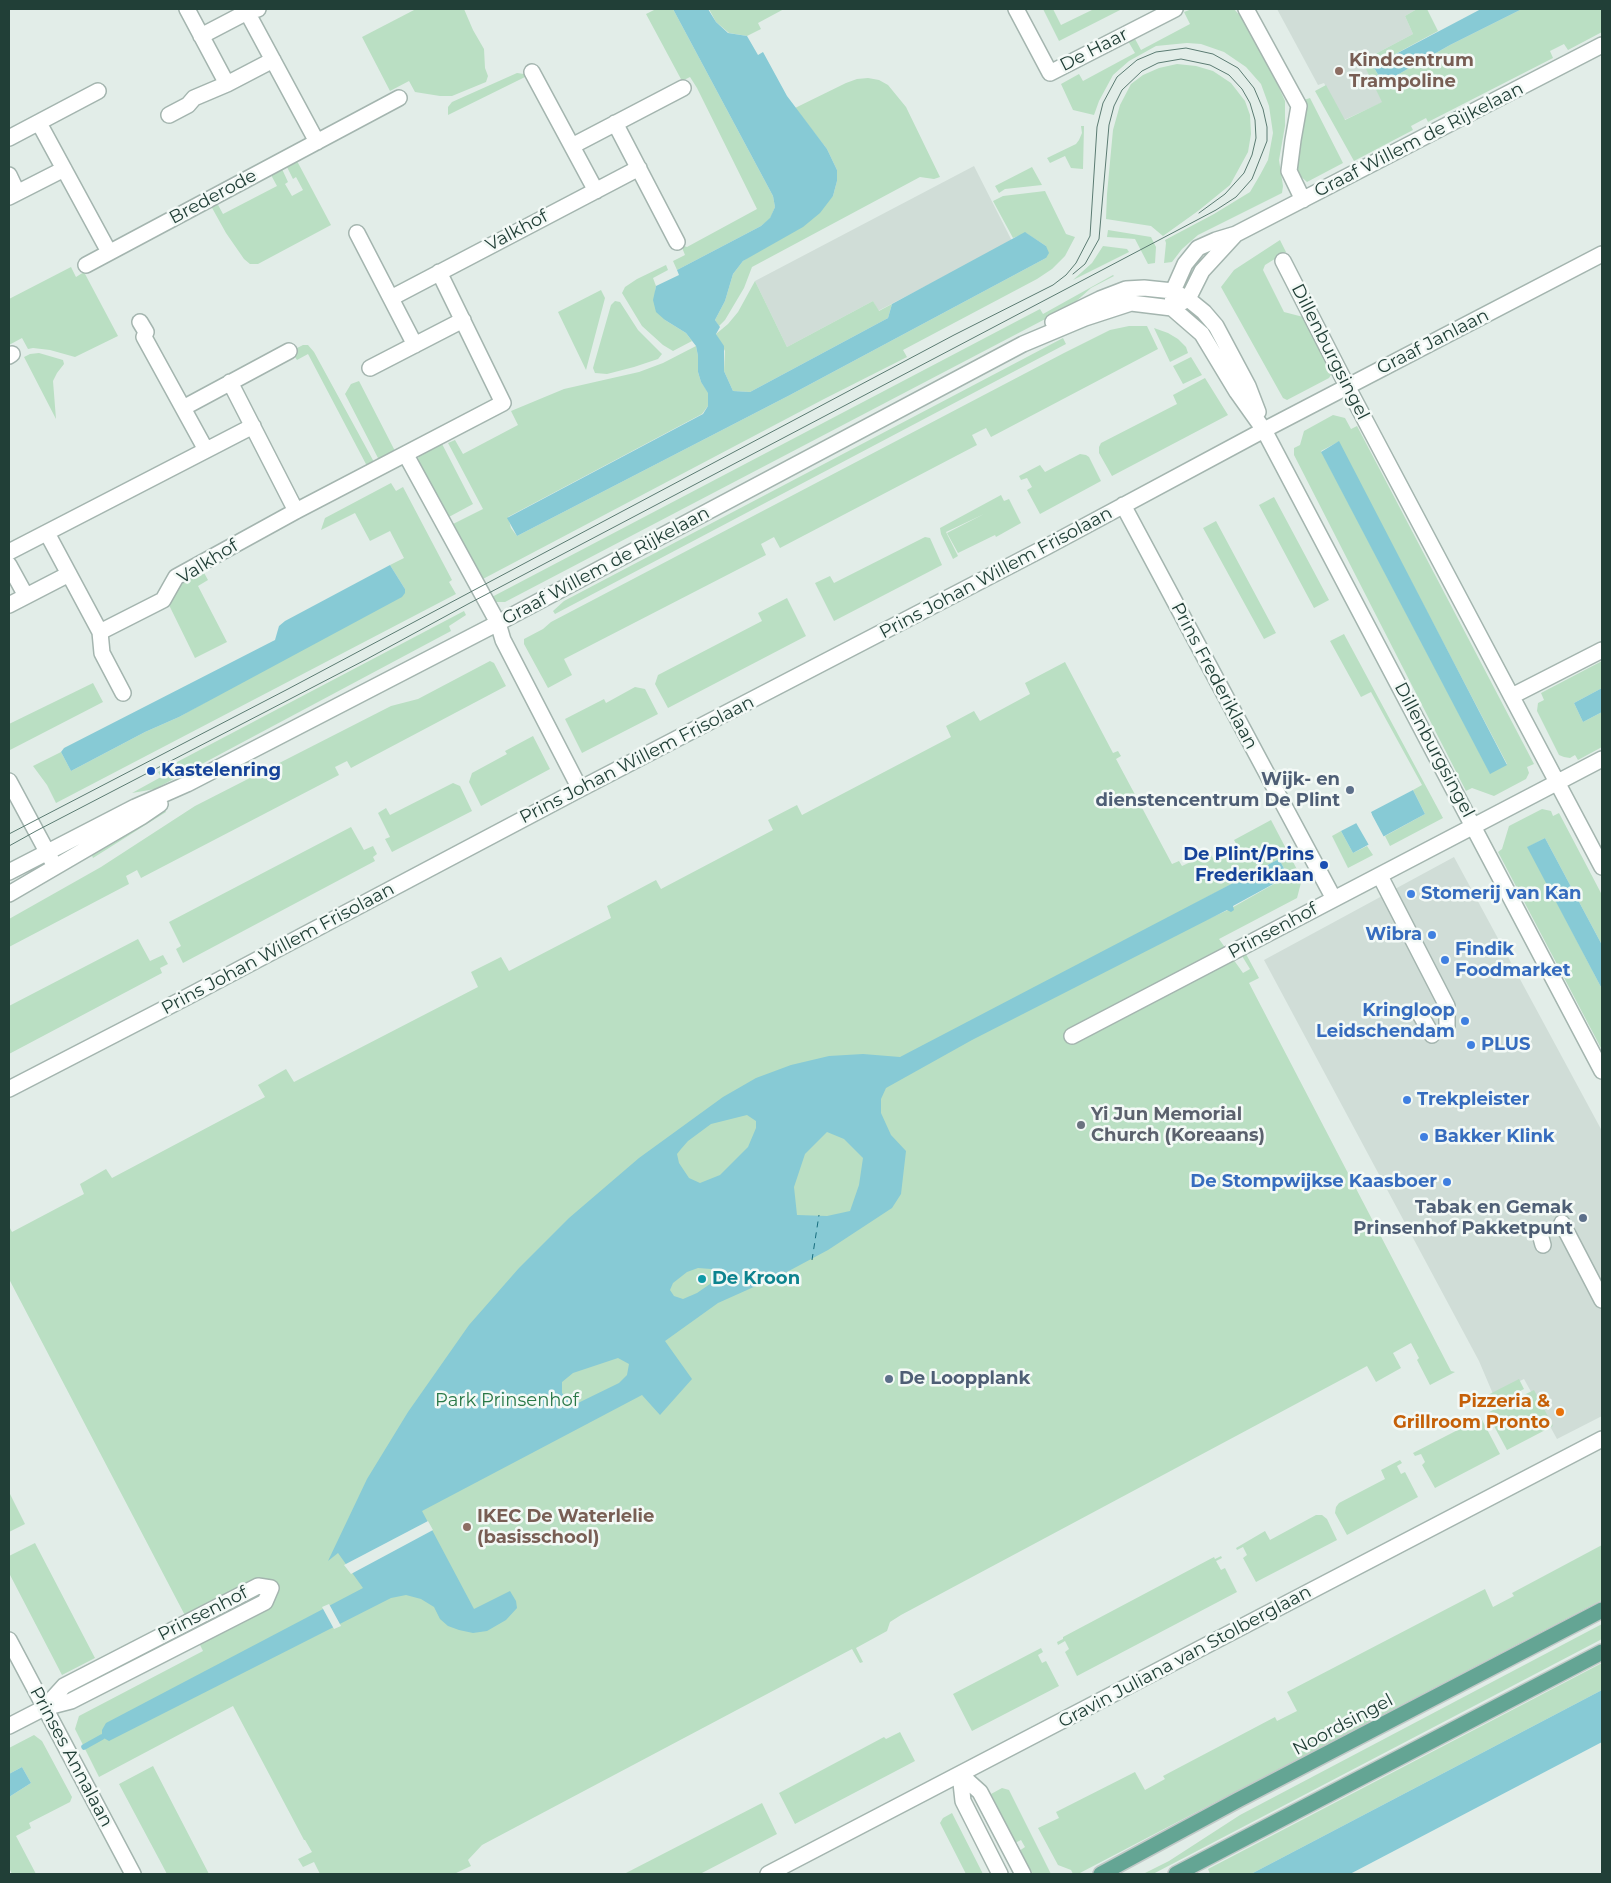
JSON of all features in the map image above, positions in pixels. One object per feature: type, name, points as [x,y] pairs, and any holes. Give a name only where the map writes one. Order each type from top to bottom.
[{"type":"main road","name":"Noordsingel","points":[[1101,1874],[1238,1800],[1602,1610]]},
{"type":"main road","points":[[1176,1874],[1602,1652]]},
{"type":"street","points":[[187,9],[227,84]]},
{"type":"street","name":"De Haar","points":[[1016,9],[1050,73],[1175,9]]},
{"type":"street","points":[[1246,9],[1299,106],[1289,171],[1303,200]]},
{"type":"street","points":[[201,36],[252,10],[273,60],[317,142]]},
{"type":"street","name":"Graaf Willem de Rijkelaan","points":[[9,872],[135,807],[187,784],[498,623],[1023,344],[1085,318],[1131,303],[1172,308],[1172,291],[1185,264],[1198,248],[1236,234],[1602,45]]},
{"type":"street","points":[[169,114],[188,105],[194,98],[227,84],[273,60]]},
{"type":"street","points":[[532,72],[596,190]]},
{"type":"street","points":[[572,146],[683,88]]},
{"type":"street","points":[[9,138],[98,91]]},
{"type":"street","name":"Brederode","points":[[86,264],[399,98]]},
{"type":"street","points":[[39,123],[109,252]]},
{"type":"street","points":[[615,123],[677,242]]},
{"type":"street","name":"Valkhof","points":[[391,298],[639,168]]},
{"type":"street","points":[[9,175],[13,194],[64,169]]},
{"type":"street","points":[[357,233],[415,345]]},
{"type":"street","name":"Graaf Willem de Rijkelaan","points":[[1023,344],[1056,320],[1126,289],[1144,288],[1172,291],[1188,298],[1202,271],[1236,234]]},
{"type":"street","name":"Graaf Janlaan","points":[[1264,430],[1602,254]]},
{"type":"street","name":"Dillenburgsingel","points":[[1283,261],[1347,386],[1602,867]]},
{"type":"street","name":"Valkhof","points":[[100,632],[163,600],[176,577],[296,511],[504,403],[439,272]]},
{"type":"street","points":[[1172,308],[1188,298]]},
{"type":"street","name":"Dillenburgsingel","points":[[1188,298],[1216,326],[1227,344],[1248,386],[1264,430]]},
{"type":"street","name":"Dillenburgsingel","points":[[1172,308],[1202,334],[1237,392],[1264,430],[1602,1071]]},
{"type":"street","points":[[370,368],[463,320]]},
{"type":"street","points":[[140,322],[146,332],[144,337],[206,450]]},
{"type":"street","points":[[184,408],[289,351]]},
{"type":"street","points":[[230,382],[296,511]]},
{"type":"street","points":[[9,552],[252,426]]},
{"type":"street","name":"Prins Johan Willem Frisolaan","points":[[9,1089],[580,789],[917,615],[1264,430]]},
{"type":"street","points":[[406,455],[498,623],[503,640],[580,789]]},
{"type":"street","name":"Prins Frederiklaan","points":[[1123,506],[1334,899]]},
{"type":"street","points":[[46,533],[100,632],[102,653],[124,693]]},
{"type":"street","points":[[9,565],[26,596]]},
{"type":"street","points":[[9,605],[69,574]]},
{"type":"street","points":[[1512,696],[1602,650]]},
{"type":"street","name":"Prinsenhof","points":[[1072,1036],[1602,759]]},
{"type":"street","points":[[9,781],[56,867]]},
{"type":"street","name":"Graaf Willem de Rijkelaan","points":[[9,894],[141,817],[187,784]]},
{"type":"street","points":[[1380,876],[1448,1006],[1447,1027]]},
{"type":"street","points":[[1420,1014],[1432,1035]]},
{"type":"street","points":[[1562,1223],[1602,1300]]},
{"type":"street","name":"Gravin Juliana van Stolberglaan","points":[[768,1874],[1602,1439]]},
{"type":"street","name":"Prinsenhof","points":[[9,1726],[44,1708],[72,1701],[265,1602],[271,1588],[258,1586],[64,1686],[44,1708]]},
{"type":"street","name":"Prinses Annalaan","points":[[9,1640],[133,1874]]},
{"type":"street","points":[[960,1774],[962,1802],[1000,1874]]},
{"type":"street","points":[[960,1774],[980,1792],[1022,1874]]},
{"type":"shaded area","name":"Kindcentrum Trampoline","points":[[1277,9],[1417,9],[1405,16],[1413,34],[1362,61],[1383,102],[1344,120],[1324,83],[1318,85]]},
{"type":"shaded area","points":[[974,166],[1012,241],[878,311],[873,301],[787,347],[755,281]]},
{"type":"shaded area","points":[[1454,857],[1602,1131],[1602,1416],[1557,1439],[1524,1379],[1493,1394],[1479,1361],[1264,960]]},
{"type":"green space","points":[[416,9],[464,9],[484,49],[485,68],[488,76],[486,82],[452,96],[415,92],[409,81],[390,91],[362,37]]},
{"type":"green space","points":[[656,9],[673,9],[773,196],[775,207],[770,219],[761,226],[677,270],[673,261],[685,255],[681,245],[687,247],[757,209],[697,88],[690,77],[682,81],[646,14]]},
{"type":"green space","points":[[709,9],[784,9],[758,23],[761,29],[747,36],[729,33],[716,22]]},
{"type":"green space","points":[[1043,9],[1053,9],[1061,25],[1094,9],[1122,9],[1059,41]]},
{"type":"green space","points":[[1192,9],[1234,9],[1242,18],[1276,81],[1285,101],[1285,126],[1279,160],[1283,186],[1282,193],[1198,235],[1182,249],[1172,262],[1164,263],[1165,240],[1250,192],[1260,175],[1268,160],[1273,133],[1269,106],[1261,84],[1246,67],[1224,52],[1201,44],[1187,43],[1156,46],[1129,61],[1113,75],[1094,115],[1073,110],[1061,84],[1079,74],[1083,81],[1135,53],[1128,41],[1134,37],[1141,50],[1190,24],[1184,12]]},
{"type":"green space","points":[[1417,9],[1427,9],[1438,31],[1373,66],[1383,83],[1450,45],[1522,9],[1602,9],[1602,32],[1568,50],[1564,44],[1550,51],[1553,58],[1428,122],[1426,118],[1411,126],[1413,130],[1354,161],[1315,91],[1326,85],[1345,120],[1382,102],[1362,61],[1413,34],[1405,16]]},
{"type":"green space","points":[[1177,64],[1196,66],[1213,71],[1231,83],[1245,101],[1250,115],[1251,134],[1248,152],[1230,185],[1163,236],[1151,226],[1106,219],[1107,194],[1113,130],[1120,105],[1131,84],[1143,75],[1159,68]]},
{"type":"green space","points":[[517,73],[524,74],[525,77],[448,115],[448,107],[452,102]]},
{"type":"green space","points":[[868,78],[879,80],[888,85],[906,107],[940,177],[934,179],[920,177],[752,267],[744,288],[725,320],[719,326],[715,320],[725,301],[733,274],[743,261],[833,196],[837,181],[837,170],[827,149],[795,108],[846,83]]},
{"type":"green space","points":[[1310,98],[1343,163],[1307,182],[1298,174],[1296,169],[1304,100]]},
{"type":"green space","points":[[1081,126],[1084,126],[1083,169],[1071,168],[1065,156],[1050,163],[1047,158],[1076,144],[1082,133]]},
{"type":"green space","points":[[297,161],[331,225],[258,264],[250,264],[244,259],[226,233],[211,206],[217,203],[223,214],[277,186],[271,175],[282,169],[288,182],[285,184],[292,196],[303,190],[296,177],[293,179],[287,167]]},
{"type":"green space","points":[[1032,167],[1042,185],[1005,189],[999,193],[995,186]]},
{"type":"green space","points":[[1045,191],[1066,234],[1075,237],[1065,256],[1052,269],[1037,279],[903,350],[907,357],[481,580],[451,525],[483,509],[448,443],[455,440],[463,454],[518,425],[511,411],[564,389],[639,372],[663,363],[696,346],[698,372],[701,382],[708,392],[708,406],[702,414],[508,517],[511,528],[517,536],[790,395],[1046,258],[1046,246],[1026,233],[1013,238],[993,201],[1003,196]]},
{"type":"green space","points":[[1108,230],[1151,237],[1156,247],[1155,263],[1148,264],[1135,239],[1107,237]]},
{"type":"green space","points":[[1280,240],[1286,252],[1265,265],[1263,270],[1284,312],[1307,318],[1334,370],[1329,378],[1287,400],[1283,398],[1221,287],[1234,270]]},
{"type":"green space","points":[[1103,246],[1127,249],[1129,252],[1073,280],[1092,263]]},
{"type":"green space","points":[[666,265],[668,270],[653,278],[656,286],[655,291],[665,320],[686,333],[692,341],[673,351],[663,345],[642,326],[622,293],[625,287],[637,279]]},
{"type":"green space","points":[[71,267],[76,277],[84,272],[118,336],[75,357],[50,350],[28,349],[22,338],[9,345],[9,299]]},
{"type":"green space","points":[[1113,275],[1091,288],[1072,305],[505,602],[494,602],[490,598],[1040,309],[1043,314]]},
{"type":"green space","points":[[755,281],[787,347],[873,301],[879,311],[892,304],[888,318],[750,392],[733,391],[724,371],[725,351],[716,334],[738,312]]},
{"type":"green space","points":[[601,290],[605,298],[586,370],[558,312]]},
{"type":"green space","points":[[615,301],[620,302],[638,330],[662,354],[658,359],[634,367],[607,374],[595,373],[593,368],[611,305]]},
{"type":"green space","points":[[1129,326],[1147,326],[1158,349],[991,437],[986,428],[972,435],[977,445],[780,548],[774,537],[761,544],[766,555],[564,659],[572,675],[548,688],[524,644],[524,639],[543,629],[551,622],[1064,353],[1110,330]]},
{"type":"green space","points":[[1154,328],[1178,339],[1186,347],[1188,353],[1170,362]]},
{"type":"green space","points":[[1063,338],[1066,344],[555,614],[553,611],[564,601]]},
{"type":"green space","points":[[303,345],[308,345],[314,352],[374,462],[367,466],[308,354],[297,360],[291,351]]},
{"type":"green space","points":[[39,353],[63,360],[64,364],[53,381],[56,419],[24,357]]},
{"type":"green space","points":[[1191,357],[1202,375],[1183,384],[1173,366]]},
{"type":"green space","points":[[1205,378],[1228,415],[1112,476],[1099,453],[1101,443],[1177,404],[1173,395]]},
{"type":"green space","points":[[359,381],[395,451],[379,460],[345,394],[351,384]]},
{"type":"green space","points":[[1333,415],[1345,418],[1351,429],[1357,426],[1534,764],[1527,767],[1529,773],[1526,779],[1494,796],[1472,788],[1466,791],[1294,455],[1294,448],[1300,445],[1304,431]],"holes":[[[1338,442],[1507,764],[1490,773],[1321,451]]]},
{"type":"green space","points":[[440,440],[473,504],[447,518],[418,459],[419,454]]},
{"type":"green space","points":[[1080,454],[1089,457],[1101,481],[1040,514],[1027,490],[1032,487],[1027,478],[1021,480],[1019,476],[1040,465],[1045,472]]},
{"type":"green space","points":[[391,483],[396,491],[403,487],[452,580],[449,582],[456,594],[56,803],[47,785],[33,766],[61,752],[71,771],[145,732],[179,717],[405,589],[390,565],[404,558],[390,531],[370,541],[355,513],[321,530],[325,518]]},
{"type":"green space","points":[[1001,495],[1004,501],[1009,499],[1021,523],[996,537],[995,535],[958,553],[947,533],[984,514],[946,532],[958,556],[953,559],[940,528]]},
{"type":"green space","points":[[1274,497],[1329,600],[1314,608],[1259,505]]},
{"type":"green space","points":[[1216,521],[1276,633],[1264,639],[1203,528]]},
{"type":"green space","points":[[925,537],[930,538],[942,565],[834,621],[815,583],[830,576],[834,583]]},
{"type":"green space","points":[[203,571],[208,580],[198,586],[227,642],[195,658],[169,605],[178,584]]},
{"type":"green space","points":[[787,598],[806,636],[668,708],[655,684],[658,675],[762,621],[758,613]]},
{"type":"green space","points":[[464,611],[466,615],[449,626],[451,631],[155,789],[132,793],[161,777],[158,772]]},
{"type":"green space","points":[[1344,634],[1443,818],[1390,846],[1385,836],[1425,814],[1413,790],[1422,785],[1371,692],[1361,697],[1330,641]]},
{"type":"green space","points":[[490,661],[494,663],[506,686],[351,768],[347,761],[335,767],[339,775],[141,878],[137,870],[126,876],[129,884],[9,947],[9,919],[101,867],[195,806],[391,706],[418,699]]},
{"type":"green space","points":[[1602,661],[1602,688],[1574,703],[1583,722],[1602,712],[1602,747],[1578,760],[1575,755],[1570,758],[1559,755],[1537,711],[1538,703],[1544,700],[1541,693]]},
{"type":"green space","name":"Park Prinsenhof","points":[[1065,662],[1113,753],[1118,751],[1121,756],[1116,759],[1172,864],[1179,861],[1182,866],[1210,853],[1214,860],[1238,847],[1234,840],[1271,820],[1302,879],[1297,898],[1219,939],[1243,973],[1250,969],[1242,956],[1246,954],[1259,978],[1249,983],[1451,1371],[1455,1372],[1430,1385],[1417,1360],[1419,1358],[1411,1343],[1393,1353],[1401,1368],[1376,1382],[1367,1366],[901,1615],[890,1622],[887,1631],[856,1648],[863,1662],[860,1663],[852,1649],[482,1845],[468,1860],[471,1866],[454,1874],[320,1874],[314,1862],[303,1867],[298,1859],[312,1852],[233,1706],[99,1777],[75,1729],[79,1716],[203,1651],[194,1633],[181,1640],[177,1632],[190,1625],[9,1279],[9,1226],[12,1232],[84,1194],[80,1184],[106,1169],[112,1178],[265,1097],[258,1085],[286,1069],[294,1082],[478,987],[471,972],[501,957],[509,971],[611,918],[607,906],[656,880],[661,889],[773,830],[768,820],[797,805],[802,815],[951,737],[946,726],[974,711],[980,721],[1030,694],[1025,683]],"holes":[[[1279,859],[1288,876],[1228,910],[1206,920],[1194,904]]]},
{"type":"green space","points":[[93,683],[103,702],[10,750],[9,724]]},
{"type":"green space","points":[[635,687],[645,689],[658,714],[582,753],[565,719],[604,699],[606,703]]},
{"type":"green space","points":[[533,736],[550,769],[481,806],[469,782],[472,773],[507,754],[505,751]]},
{"type":"green space","points":[[453,783],[460,786],[472,811],[392,852],[385,839],[390,837],[378,813],[386,808],[390,815]]},
{"type":"green space","points":[[164,809],[166,812],[93,858],[91,853]]},
{"type":"green space","points":[[1542,809],[1551,811],[1553,816],[1559,813],[1602,895],[1602,945],[1545,838],[1528,847],[1602,989],[1602,1050],[1498,852],[1502,849],[1509,826]]},
{"type":"green space","points":[[351,827],[364,850],[373,846],[377,854],[373,857],[375,861],[183,963],[176,949],[181,946],[169,922]]},
{"type":"green space","points":[[1341,831],[1353,853],[1367,846],[1373,855],[1348,868],[1332,836]]},
{"type":"green space","points":[[138,939],[150,961],[163,955],[168,964],[160,968],[162,973],[9,1054],[9,1006]]},
{"type":"green space","points":[[1519,1379],[1524,1389],[1485,1409],[1480,1399]]},
{"type":"green space","points":[[1534,1390],[1553,1426],[1507,1450],[1487,1413]]},
{"type":"green space","points":[[1481,1418],[1500,1454],[1435,1488],[1422,1465],[1425,1462],[1421,1454],[1415,1456],[1413,1453]]},
{"type":"green space","points":[[1400,1460],[1402,1463],[1397,1466],[1401,1474],[1405,1472],[1418,1497],[1347,1535],[1335,1513],[1336,1507],[1339,1503],[1385,1479],[1381,1470]]},
{"type":"green space","points":[[9,1492],[25,1524],[9,1532]]},
{"type":"green space","points":[[1316,1515],[1322,1515],[1327,1519],[1337,1540],[1256,1582],[1243,1558],[1247,1555],[1243,1547],[1237,1550],[1236,1548],[1265,1531],[1270,1540]]},
{"type":"green space","points":[[35,1543],[95,1658],[62,1675],[9,1573],[9,1556]]},
{"type":"green space","points":[[1602,1545],[1602,1600],[1078,1874],[1073,1874],[1071,1870],[1058,1865],[1038,1828],[1059,1818],[1056,1812],[1135,1772],[1145,1790],[1165,1779],[1163,1776],[1275,1717],[1277,1721],[1297,1711],[1287,1692],[1485,1589],[1493,1607],[1514,1596],[1512,1593]]},
{"type":"green space","points":[[1221,1556],[1222,1558],[1216,1561],[1221,1570],[1225,1568],[1237,1592],[1077,1676],[1065,1652],[1069,1649],[1065,1641],[1058,1645],[1057,1642],[1063,1639],[1063,1637],[1214,1557],[1215,1559]]},
{"type":"green space","points":[[1602,1624],[1602,1639],[1153,1874],[1143,1874],[1169,1861],[1240,1815]]},
{"type":"green space","points":[[164,1640],[168,1647],[72,1697],[67,1690]]},
{"type":"green space","points":[[1041,1648],[1043,1652],[1038,1655],[1042,1663],[1046,1661],[1059,1686],[972,1731],[953,1694]]},
{"type":"green space","points":[[1602,1663],[1602,1690],[1251,1874],[1210,1874],[1208,1869]]},
{"type":"green space","points":[[900,1732],[915,1761],[795,1824],[779,1793],[884,1737],[886,1739]]},
{"type":"green space","points":[[34,1735],[42,1741],[72,1797],[70,1802],[29,1823],[31,1828],[16,1836],[36,1874],[12,1874],[9,1868],[9,1797],[31,1783],[22,1767],[9,1774],[9,1748]]},
{"type":"green space","points":[[153,1766],[209,1874],[167,1874],[119,1784]]},
{"type":"green space","points":[[1002,1788],[1009,1790],[1051,1874],[1033,1874],[1019,1851],[1025,1847],[1021,1840],[1015,1843],[991,1794]]},
{"type":"green space","points":[[762,1803],[777,1834],[700,1874],[624,1874]]},
{"type":"green space","points":[[952,1813],[983,1874],[966,1874],[940,1823],[943,1818]]},
{"type":"water","points":[[673,9],[708,9],[716,22],[728,33],[747,36],[758,55],[763,52],[787,96],[827,149],[837,170],[837,181],[833,196],[820,213],[803,227],[743,261],[733,274],[725,301],[715,320],[720,327],[716,334],[724,346],[724,371],[733,391],[750,392],[888,318],[892,304],[1025,232],[1046,246],[1049,253],[1046,258],[790,395],[517,536],[507,518],[703,414],[708,406],[708,393],[701,382],[698,372],[696,346],[686,333],[656,312],[653,300],[656,286],[679,275],[677,270],[761,226],[770,218],[775,207],[773,196]]},
{"type":"water","points":[[1481,9],[1522,9],[1450,45],[1383,83],[1373,66]]},
{"type":"water","points":[[1339,441],[1507,765],[1490,774],[1321,452]]},
{"type":"water","points":[[390,565],[405,589],[402,597],[179,717],[145,732],[71,771],[61,752],[64,748],[275,640],[279,626],[285,621]]},
{"type":"water","points":[[1602,688],[1602,712],[1583,722],[1574,703]]},
{"type":"water","points":[[1413,790],[1425,814],[1353,853],[1341,831],[1372,815],[1371,812]]},
{"type":"water","points":[[1545,838],[1602,945],[1602,989],[1527,847]]},
{"type":"water","points":[[1279,859],[1288,876],[1233,906],[1234,910],[1231,912],[1227,910],[972,1040],[886,1088],[881,1099],[881,1113],[891,1135],[906,1151],[901,1194],[892,1208],[828,1250],[785,1273],[718,1303],[665,1341],[692,1379],[660,1415],[642,1395],[422,1511],[474,1609],[510,1591],[516,1601],[517,1608],[506,1620],[487,1631],[473,1633],[448,1626],[440,1619],[434,1607],[421,1599],[406,1595],[391,1598],[109,1741],[102,1737],[102,1730],[106,1723],[363,1588],[338,1553],[328,1561],[367,1479],[408,1412],[469,1325],[519,1268],[569,1218],[639,1158],[723,1097],[756,1078],[791,1065],[829,1056],[863,1054],[900,1057]],"holes":[[[747,1115],[756,1121],[756,1128],[748,1147],[720,1175],[700,1183],[689,1178],[679,1163],[677,1154],[688,1141],[711,1124]],[[827,1132],[844,1139],[863,1158],[859,1185],[850,1211],[827,1216],[797,1215],[794,1187],[805,1154]],[[698,1268],[711,1269],[714,1278],[710,1284],[697,1293],[683,1299],[674,1296],[670,1290],[673,1283],[687,1272]],[[618,1358],[629,1364],[627,1375],[619,1383],[578,1403],[569,1401],[562,1393],[562,1382],[573,1373]]]},
{"type":"water","points":[[1602,1690],[1602,1742],[1350,1874],[1251,1874]]},
{"type":"water","points":[[22,1767],[31,1783],[9,1797],[9,1774]]},
{"type":"pier","points":[[1370,811],[1385,839],[1370,847],[1355,821],[1369,814]]},
{"type":"pier","points":[[428,1521],[433,1530],[351,1574],[344,1565]]},
{"type":"pier","points":[[329,1604],[341,1626],[334,1629],[322,1607]]},
{"type":"waterway","points":[[84,1747],[102,1737]]},
{"type":"ferry route","points":[[812,1260],[819,1215]]},
{"type":"tram line","points":[[9,834],[288,689],[954,335],[1053,285],[1066,275],[1076,263],[1090,236],[1097,127],[1103,103],[1117,77],[1137,60],[1156,52],[1186,48],[1213,54],[1238,68],[1254,88],[1263,109],[1267,127],[1267,141],[1252,179],[1236,197],[1216,210],[9,846]]},
{"type":"tram line","points":[[1073,274],[1085,264],[1099,239],[1109,125],[1114,106],[1122,90],[1142,71],[1158,63],[1181,59],[1210,65],[1229,75],[1242,89],[1250,103],[1255,120],[1256,138],[1252,155],[1244,173],[1225,194],[1199,213]]},
{"type":"place","name":"Kindcentrum Trampoline","points":[[1339,71]]},
{"type":"place","name":"Kastelenring","points":[[151,771]]},
{"type":"place","name":"Wijk- en dienstencentrum De Plint","points":[[1350,790]]},
{"type":"place","name":"De Plint/Prins Frederiklaan","points":[[1324,865]]},
{"type":"place","name":"Stomerij van Kan","points":[[1411,894]]},
{"type":"place","name":"Wibra","points":[[1432,935]]},
{"type":"place","name":"Findik Foodmarket","points":[[1445,960]]},
{"type":"place","name":"Kringloop Leidschendam","points":[[1465,1021]]},
{"type":"place","name":"PLUS","points":[[1471,1045]]},
{"type":"place","name":"Trekpleister","points":[[1407,1100]]},
{"type":"place","name":"Yi Jun Memorial Church (Koreaans)","points":[[1081,1125]]},
{"type":"place","name":"Bakker Klink","points":[[1424,1137]]},
{"type":"place","name":"De Stompwijkse Kaasboer","points":[[1447,1182]]},
{"type":"place","name":"Tabak en Gemak Prinsenhof Pakketpunt","points":[[1583,1218]]},
{"type":"place","name":"De Kroon","points":[[702,1279]]},
{"type":"place","name":"De Loopplank","points":[[889,1379]]},
{"type":"place","name":"Pizzeria & Grillroom Pronto","points":[[1560,1412]]},
{"type":"place","name":"IKEC De Waterlelie (basisschool)","points":[[467,1527]]}]
